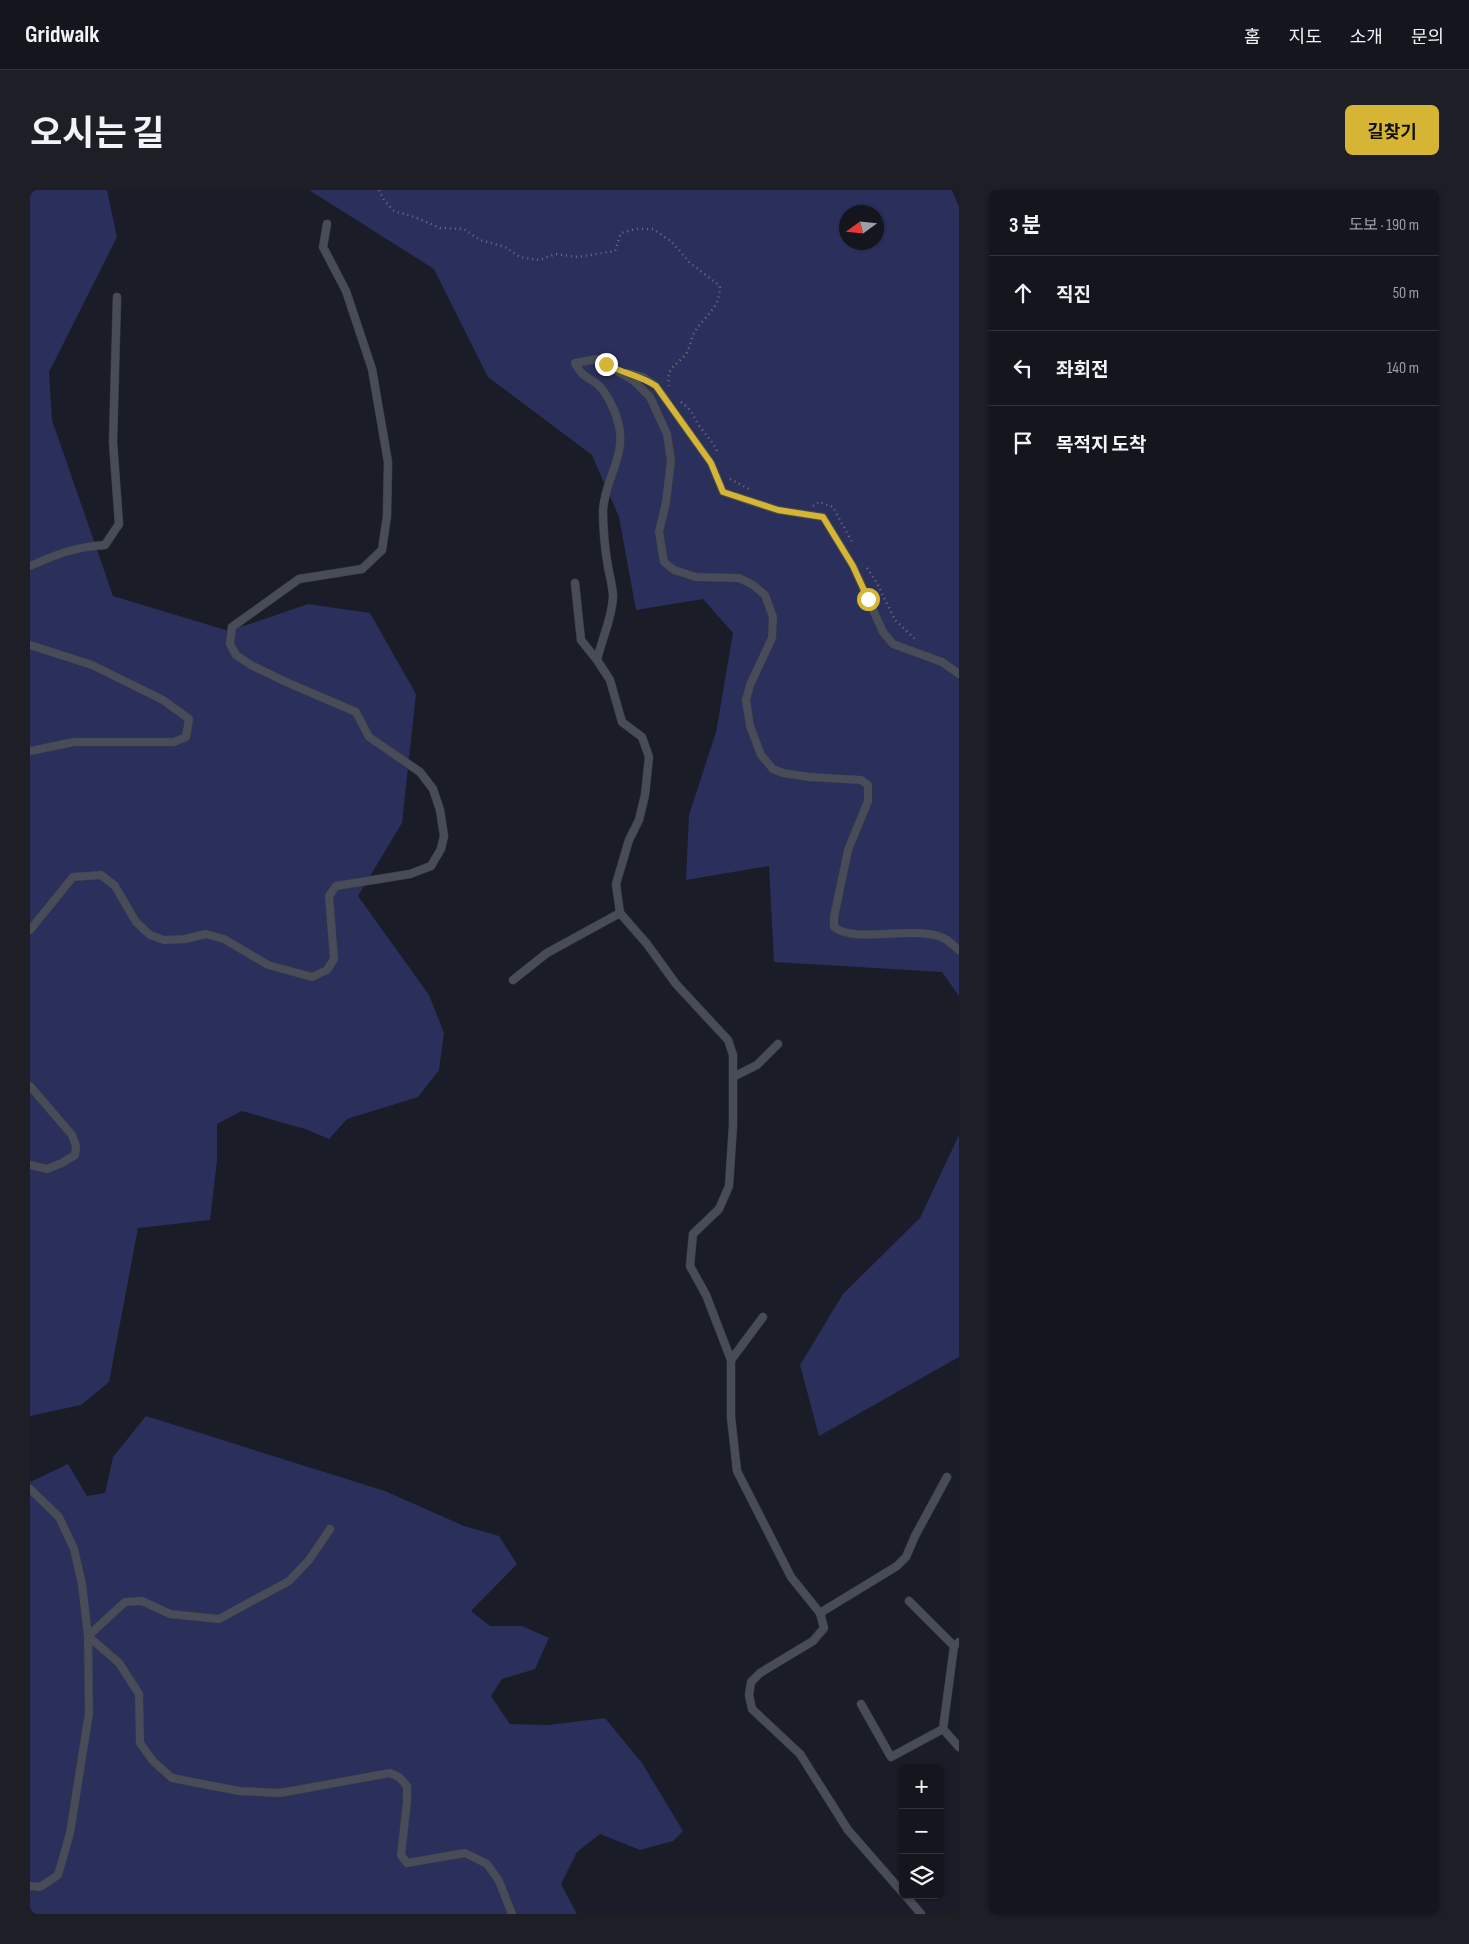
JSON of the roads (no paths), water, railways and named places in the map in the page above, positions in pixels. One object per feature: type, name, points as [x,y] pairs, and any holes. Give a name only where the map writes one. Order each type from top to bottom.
[{"type":"lane","points":[[30,930],[73,877],[101,875],[114,886],[136,922],[150,935],[164,940],[185,939],[206,934],[224,939],[268,966],[312,977],[326,970],[334,959],[329,896],[336,886],[410,874],[430,866],[442,849],[444,836],[440,810],[433,789],[420,772],[369,737],[356,712],[251,665],[236,655],[230,644],[232,627],[299,579],[362,568],[382,550],[387,516],[388,462],[372,369],[346,291],[323,247],[327,224]]},
{"type":"lane","points":[[30,566],[56,554],[82,547],[105,545],[119,524],[113,442],[117,297]]},
{"type":"lane","points":[[597,660],[602,640],[609,624],[613,596],[606,556],[603,509],[621,447],[619,426],[612,405],[598,384],[581,375],[575,363],[597,360],[643,378],[656,386],[711,463],[723,492],[778,510],[823,517],[853,566],[883,632],[893,644],[942,662],[959,674]]},
{"type":"lane","points":[[616,369],[634,381],[650,397],[666,434],[671,460],[666,502],[659,532],[664,562],[674,570],[696,577],[740,578],[754,585],[764,595],[773,617],[772,638],[750,684],[746,700],[750,726],[761,755],[773,769],[783,773],[809,777],[861,780],[868,785],[868,801],[865,813],[848,850],[834,917],[834,928],[840,932],[852,934],[921,934],[945,939],[959,950]]},
{"type":"lane","points":[[575,584],[581,640],[610,680],[622,722],[642,737],[649,757],[645,795],[639,820],[629,840],[616,884],[620,913],[647,944],[676,984],[728,1040],[734,1055],[729,1186],[719,1209],[692,1234],[690,1266],[706,1295],[731,1360],[730,1417],[737,1471],[791,1577],[820,1613],[824,1628],[813,1641],[760,1673],[751,1682],[752,1709],[800,1754],[848,1830],[899,1888]]},
{"type":"lane","points":[[30,645],[92,665],[163,700],[189,719],[186,737],[174,742],[74,742],[30,751]]},
{"type":"lane","points":[[513,980],[547,953],[620,913]]},
{"type":"lane","points":[[734,1076],[757,1065],[778,1044]]},
{"type":"lane","points":[[30,1086],[72,1135],[76,1146],[75,1155],[62,1163],[47,1169],[30,1165]]},
{"type":"lane","points":[[731,1360],[763,1317]]},
{"type":"lane","points":[[820,1613],[897,1566],[906,1557],[915,1536],[947,1477]]},
{"type":"lane","points":[[30,1488],[59,1517],[74,1549],[82,1584],[88,1636],[89,1713],[70,1833],[58,1875],[40,1887],[30,1886]]},
{"type":"lane","points":[[88,1636],[125,1602],[142,1601],[170,1614],[219,1619],[289,1581],[309,1560],[330,1529]]},
{"type":"lane","points":[[909,1601],[957,1644],[944,1729],[959,1747]]},
{"type":"lane","points":[[88,1636],[119,1663],[139,1694],[140,1743],[153,1761],[172,1778],[239,1791],[280,1793],[390,1773],[399,1777],[407,1786],[401,1855],[408,1863],[465,1853],[486,1864],[499,1880],[512,1914]]},
{"type":"lane","points":[[861,1704],[891,1757],[944,1729]]},
{"type":"lane","points":[[908,1899],[921,1914]]}]
